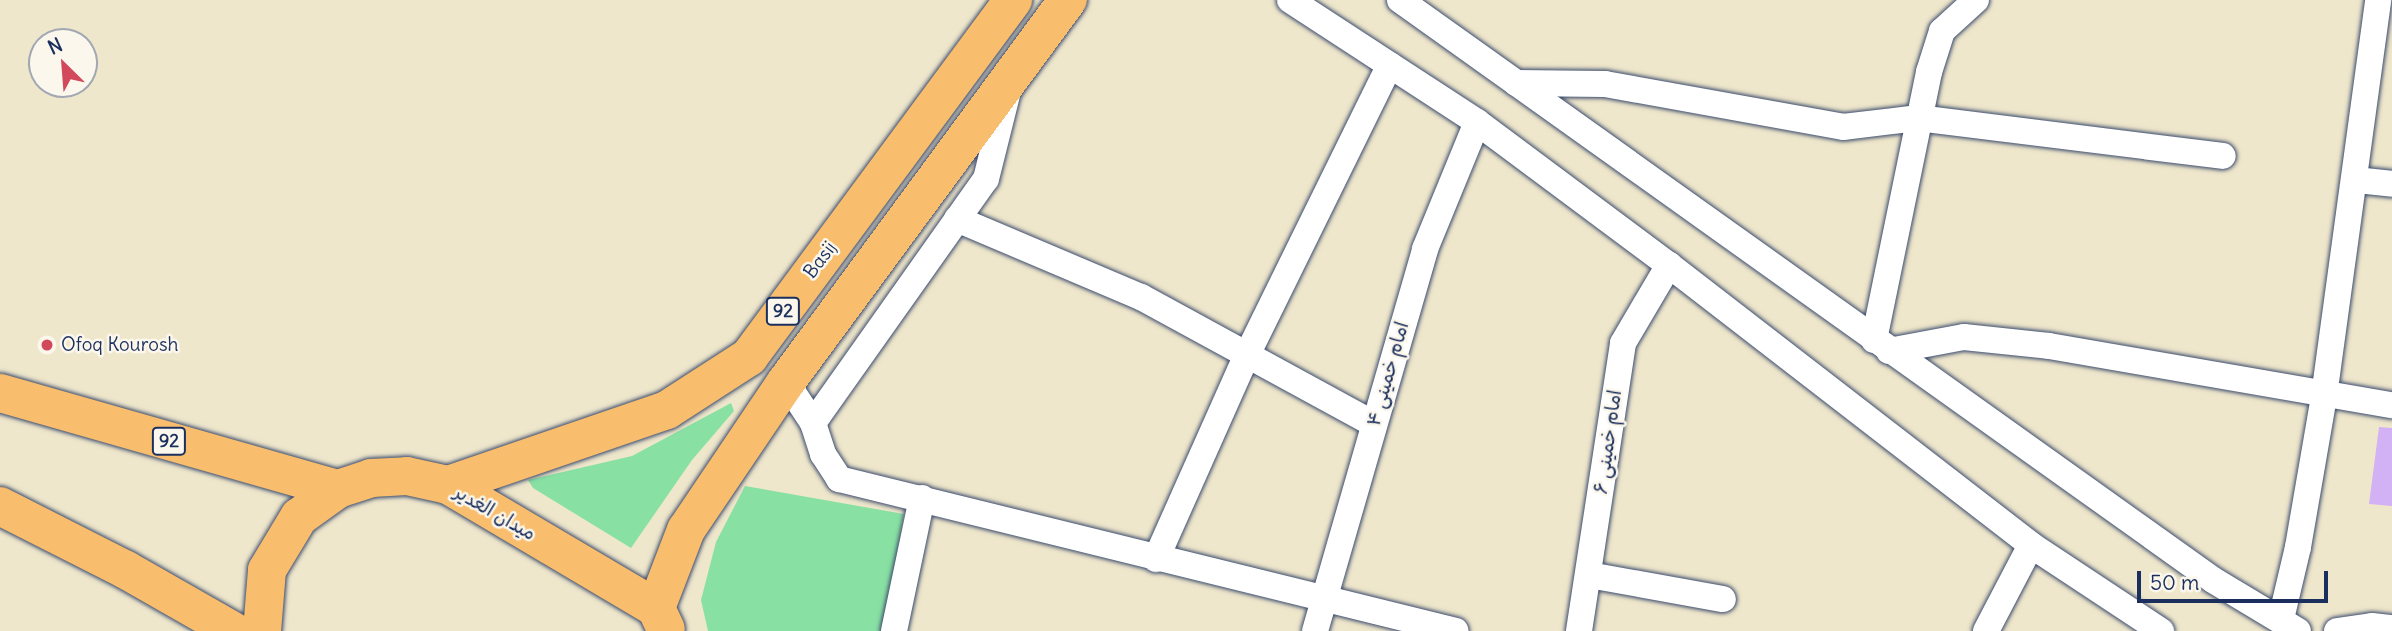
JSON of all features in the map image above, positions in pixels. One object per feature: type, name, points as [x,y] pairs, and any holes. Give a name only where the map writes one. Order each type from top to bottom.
[{"type":"main road","name":"Basij","points":[[447,485],[667,410],[749,357],[1013,0]]},
{"type":"main road","name":"92","points":[[661,619],[686,530],[786,383],[1068,0]]},
{"type":"main road","points":[[749,357],[786,383]]},
{"type":"main road","name":"92","points":[[0,393],[338,489]]},
{"type":"main road","name":"میدان الغدیر","points":[[262,631],[267,570],[299,517],[338,489],[371,478],[407,476],[447,485],[661,619]]},
{"type":"main road","points":[[0,506],[126,570],[233,631]]},
{"type":"street","points":[[1290,0],[1477,122],[1669,265],[2031,545],[2161,631]]},
{"type":"street","points":[[1400,0],[2213,580],[2289,625],[2298,547],[2324,396],[2356,180],[2378,0]]},
{"type":"street","points":[[1881,345],[1918,118],[1942,31],[1976,0]]},
{"type":"street","points":[[1157,559],[1247,355],[1390,65]]},
{"type":"street","points":[[813,423],[986,179],[1012,77]]},
{"type":"street","points":[[1516,83],[1605,84],[1843,127],[1918,118],[2223,156]]},
{"type":"street","name":"امام خمینی ۴","points":[[1315,631],[1425,249],[1477,122]]},
{"type":"street","points":[[2356,180],[2392,184]]},
{"type":"street","points":[[957,219],[1141,297],[1374,424]]},
{"type":"street","name":"امام خمینی ۶","points":[[1578,631],[1589,575],[1623,343],[1669,265]]},
{"type":"street","points":[[1881,345],[1964,337],[2049,346],[2324,396],[2392,405]]},
{"type":"street","points":[[786,383],[813,423],[823,454],[839,478],[1157,559],[1457,631]]},
{"type":"street","points":[[894,631],[922,498]]},
{"type":"street","points":[[1986,631],[2031,545]]},
{"type":"street","points":[[1589,575],[1723,599]]},
{"type":"street","points":[[2337,631],[2372,625],[2392,628]]},
{"type":"green space","points":[[731,403],[734,411],[692,460],[631,548],[533,488],[528,480],[632,456]]},
{"type":"green space","points":[[745,486],[904,514],[884,631],[708,631],[701,600],[716,542]]},
{"type":"building","points":[[2379,427],[2392,428],[2392,506],[2369,504]]},
{"type":"place","name":"Ofoq Kourosh","points":[[47,345]]}]
